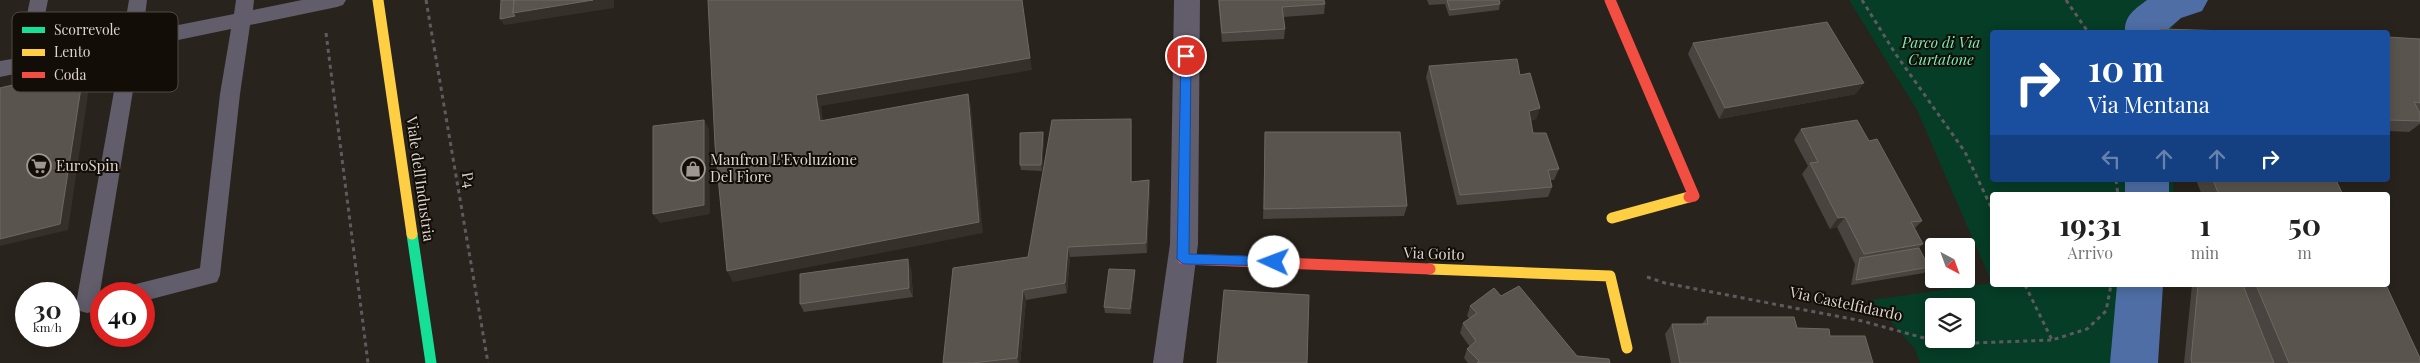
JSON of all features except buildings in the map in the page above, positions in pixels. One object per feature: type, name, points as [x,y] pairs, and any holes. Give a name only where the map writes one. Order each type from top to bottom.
[{"type":"street","name":"Viale dell'Industria","points":[[378,0],[431,363]]},
{"type":"street","points":[[1168,363],[1183,259],[1187,0]]},
{"type":"street","points":[[1610,0],[1694,196],[1612,218]]},
{"type":"street","name":"Via Goito","points":[[1183,259],[1610,276],[1628,348]]},
{"type":"lane","points":[[155,288],[210,275],[240,22],[245,0]]},
{"type":"lane","points":[[178,33],[330,2]]},
{"type":"lane","points":[[91,282],[123,92]]},
{"type":"lane","points":[[90,287],[87,304],[90,303]]},
{"type":"path","name":"P4","points":[[426,0],[488,363]]},
{"type":"path","points":[[1862,0],[1895,53],[1965,152],[1990,205]]},
{"type":"path","points":[[2066,0],[2087,30]]},
{"type":"path","points":[[330,2],[368,363]]},
{"type":"path","name":"Via Castelfidardo","points":[[1663,283],[1862,320],[1946,344],[2052,340],[2087,329],[2106,311],[2111,287]]},
{"type":"path","points":[[2026,287],[2052,340]]},
{"type":"green space","name":"Parco di Via Curtatone","points":[[1849,0],[2148,0],[2152,14],[2172,21],[2172,30],[1990,30],[1990,182],[2173,182],[2174,192],[1990,192],[1990,278],[1975,244],[1975,238],[1972,238],[1917,110]]},
{"type":"green space","points":[[1990,283],[1990,287],[2130,287],[2124,363],[1920,363],[1915,349],[1872,300],[1957,288],[1975,288],[1975,285]]},
{"type":"waterway","points":[[2145,30],[2145,24],[2167,7],[2188,0]]},
{"type":"waterway","points":[[2147,182],[2147,192]]},
{"type":"waterway","points":[[2134,363],[2140,287]]},
{"type":"traffic: fast","points":[[412,234],[431,363]]},
{"type":"traffic: slow","points":[[378,0],[412,234]]},
{"type":"traffic: slow","points":[[1612,218],[1689,197]]},
{"type":"traffic: slow","points":[[1430,269],[1610,276],[1627,348]]},
{"type":"traffic: jam","points":[[1610,0],[1694,196],[1689,197]]},
{"type":"traffic: jam","points":[[1183,259],[1430,269]]},
{"type":"place","name":"EuroSpin","points":[[39,166]]},
{"type":"place","name":"Manfron L'Evoluzione Del Fiore","points":[[693,169]]},
{"type":"route","points":[[1186,56],[1183,259],[1274,262]]}]
